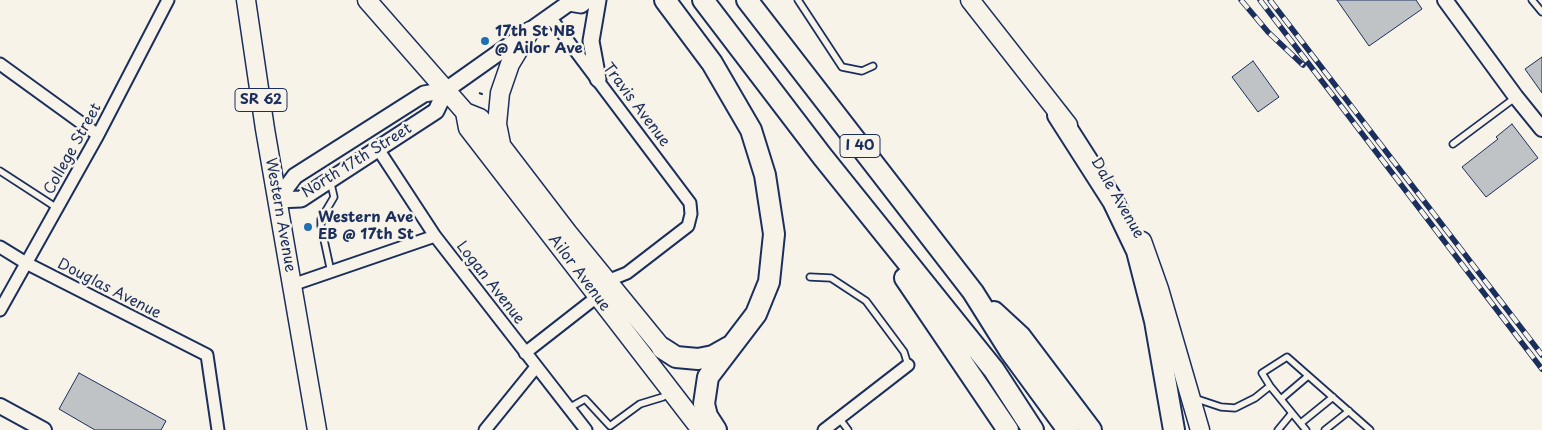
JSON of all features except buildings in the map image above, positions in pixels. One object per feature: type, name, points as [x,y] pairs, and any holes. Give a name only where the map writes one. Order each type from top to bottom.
[{"type":"highway","points":[[665,0],[712,63],[750,130],[765,175],[774,234],[769,282],[756,314],[708,377],[704,404],[707,416],[716,430]]},
{"type":"highway","name":"I 40","points":[[703,0],[822,156],[994,370],[1033,430]]},
{"type":"highway","name":"I 40","points":[[747,0],[973,292],[1010,351],[1068,430]]},
{"type":"highway","points":[[1058,115],[1113,201],[1137,251],[1155,320],[1174,430]]},
{"type":"highway","points":[[822,156],[1008,430]]},
{"type":"highway","points":[[973,292],[1020,336],[1091,430]]},
{"type":"highway","points":[[662,348],[676,358],[698,359],[714,356],[733,344]]},
{"type":"main road","name":"Western Avenue","points":[[246,0],[277,200],[317,430]]},
{"type":"main road","name":"Ailor Avenue","points":[[367,0],[465,112],[480,118],[602,289],[671,391],[702,430]]},
{"type":"main road","name":"North 17th Street","points":[[277,200],[295,176],[424,94],[446,90],[569,2],[581,5],[587,0]]},
{"type":"main road","points":[[598,0],[591,41],[598,79]]},
{"type":"main road","name":"Dale Avenue","points":[[970,0],[1058,115],[1084,142],[1131,216],[1145,246],[1159,289],[1200,430]]},
{"type":"main road","points":[[502,147],[497,124],[500,93],[510,64],[530,31]]},
{"type":"main road","name":"North 17th Street","points":[[277,200],[301,199],[436,111],[446,90]]},
{"type":"main road","name":"Ailor Avenue","points":[[465,112],[468,128],[602,289],[662,348]]},
{"type":"street","name":"College Street","points":[[0,310],[98,135],[168,0]]},
{"type":"street","points":[[1445,0],[1516,97],[1542,129]]},
{"type":"street","name":"Travis Avenue","points":[[550,17],[690,203],[691,214],[688,226],[626,274],[602,289]]},
{"type":"street","points":[[0,64],[98,135]]},
{"type":"street","name":"Logan Avenue","points":[[378,148],[435,236],[586,430]]},
{"type":"street","points":[[292,285],[435,236]]},
{"type":"street","name":"Douglas Avenue","points":[[0,247],[26,263],[207,355],[218,430]]},
{"type":"street","points":[[525,353],[602,289]]},
{"type":"street","points":[[824,430],[908,365]]},
{"type":"street","points":[[485,430],[536,367]]},
{"type":"street","points":[[0,406],[44,430]]},
{"type":"lane","points":[[798,0],[842,67],[862,71],[873,66]]},
{"type":"lane","points":[[1532,0],[1542,12]]},
{"type":"lane","points":[[1453,144],[1516,97]]},
{"type":"lane","points":[[0,171],[57,208]]},
{"type":"lane","points":[[330,180],[334,197],[321,219],[321,226],[331,272]]},
{"type":"lane","points":[[810,277],[832,278],[866,301],[904,352],[908,365]]},
{"type":"lane","points":[[1306,430],[1270,386],[1262,373],[1287,357],[1370,430]]},
{"type":"lane","points":[[1281,399],[1308,376]]},
{"type":"lane","points":[[1190,396],[1221,407],[1235,408],[1255,398],[1270,386]]},
{"type":"lane","points":[[569,408],[585,399],[610,426],[640,404],[663,397],[671,391]]},
{"type":"lane","points":[[1302,423],[1333,397]]},
{"type":"lane","points":[[1325,430],[1349,412]]},
{"type":"lane","points":[[1278,430],[1292,414]]},
{"type":"lane","points":[[839,418],[848,430]]},
{"type":"railway","points":[[1241,0],[1268,32],[1303,65]]},
{"type":"railway","points":[[1260,0],[1542,369]]},
{"type":"railway","points":[[1270,0],[1542,355]]},
{"type":"place","name":"17th St NB @ Ailor Ave","points":[[485,41]]},
{"type":"place","name":"Western Ave EB @ 17th St","points":[[308,227]]}]
